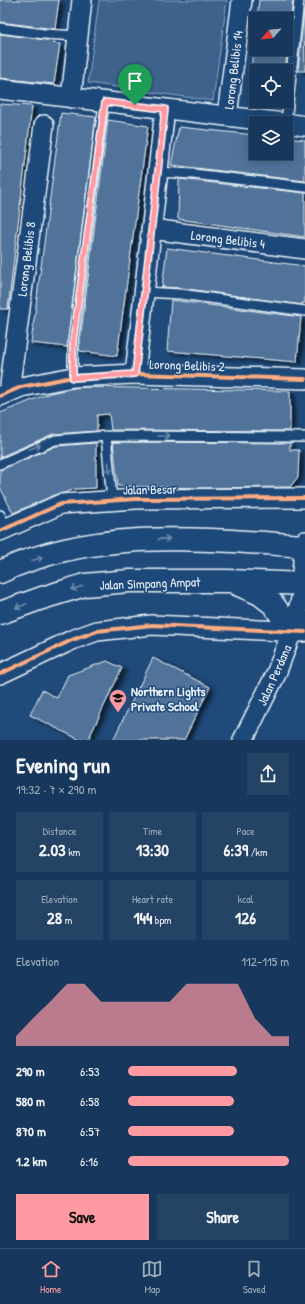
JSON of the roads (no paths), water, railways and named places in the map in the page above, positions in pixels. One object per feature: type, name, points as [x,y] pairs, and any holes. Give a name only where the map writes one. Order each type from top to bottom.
[{"type":"highway","points":[[0,572],[12,566],[54,553],[105,542],[172,538],[305,544]]},
{"type":"highway","name":"Jalan Simpang Ampat","points":[[0,613],[85,585],[129,581],[228,581],[305,584]]},
{"type":"highway","points":[[228,581],[260,594],[301,629]]},
{"type":"street","points":[[71,98],[82,0]]},
{"type":"street","name":"Lorong Belibis 14","points":[[227,116],[242,0]]},
{"type":"street","points":[[0,90],[249,119]]},
{"type":"street","points":[[135,374],[165,109]]},
{"type":"street","points":[[293,124],[305,126]]},
{"type":"street","name":"Lorong Belibis 8","points":[[5,394],[44,125]]},
{"type":"street","name":"Lorong Belibis 4","points":[[151,230],[305,249]]},
{"type":"street","name":"Lorong Belibis 2","points":[[5,394],[21,387],[73,378],[135,374],[305,379]]},
{"type":"street","name":"Jalan Besar","points":[[2,524],[61,504],[112,500],[305,498]]},
{"type":"street","points":[[305,544],[302,572],[305,584]]},
{"type":"street","name":"Jalan Perdana","points":[[243,740],[276,674],[301,629],[305,584]]},
{"type":"street","points":[[0,674],[72,640],[97,631],[152,625],[301,629]]},
{"type":"lane","points":[[286,116],[299,0]]},
{"type":"lane","points":[[0,28],[44,34],[78,36]]},
{"type":"lane","points":[[73,378],[73,342],[105,102]]},
{"type":"lane","points":[[158,172],[193,174],[305,187]]},
{"type":"lane","points":[[144,292],[180,294],[305,311]]},
{"type":"lane","points":[[106,436],[112,500]]},
{"type":"lane","points":[[0,464],[55,440],[106,436],[305,437]]},
{"type":"place","name":"Northern Lights Private School","points":[[118,713]]}]
